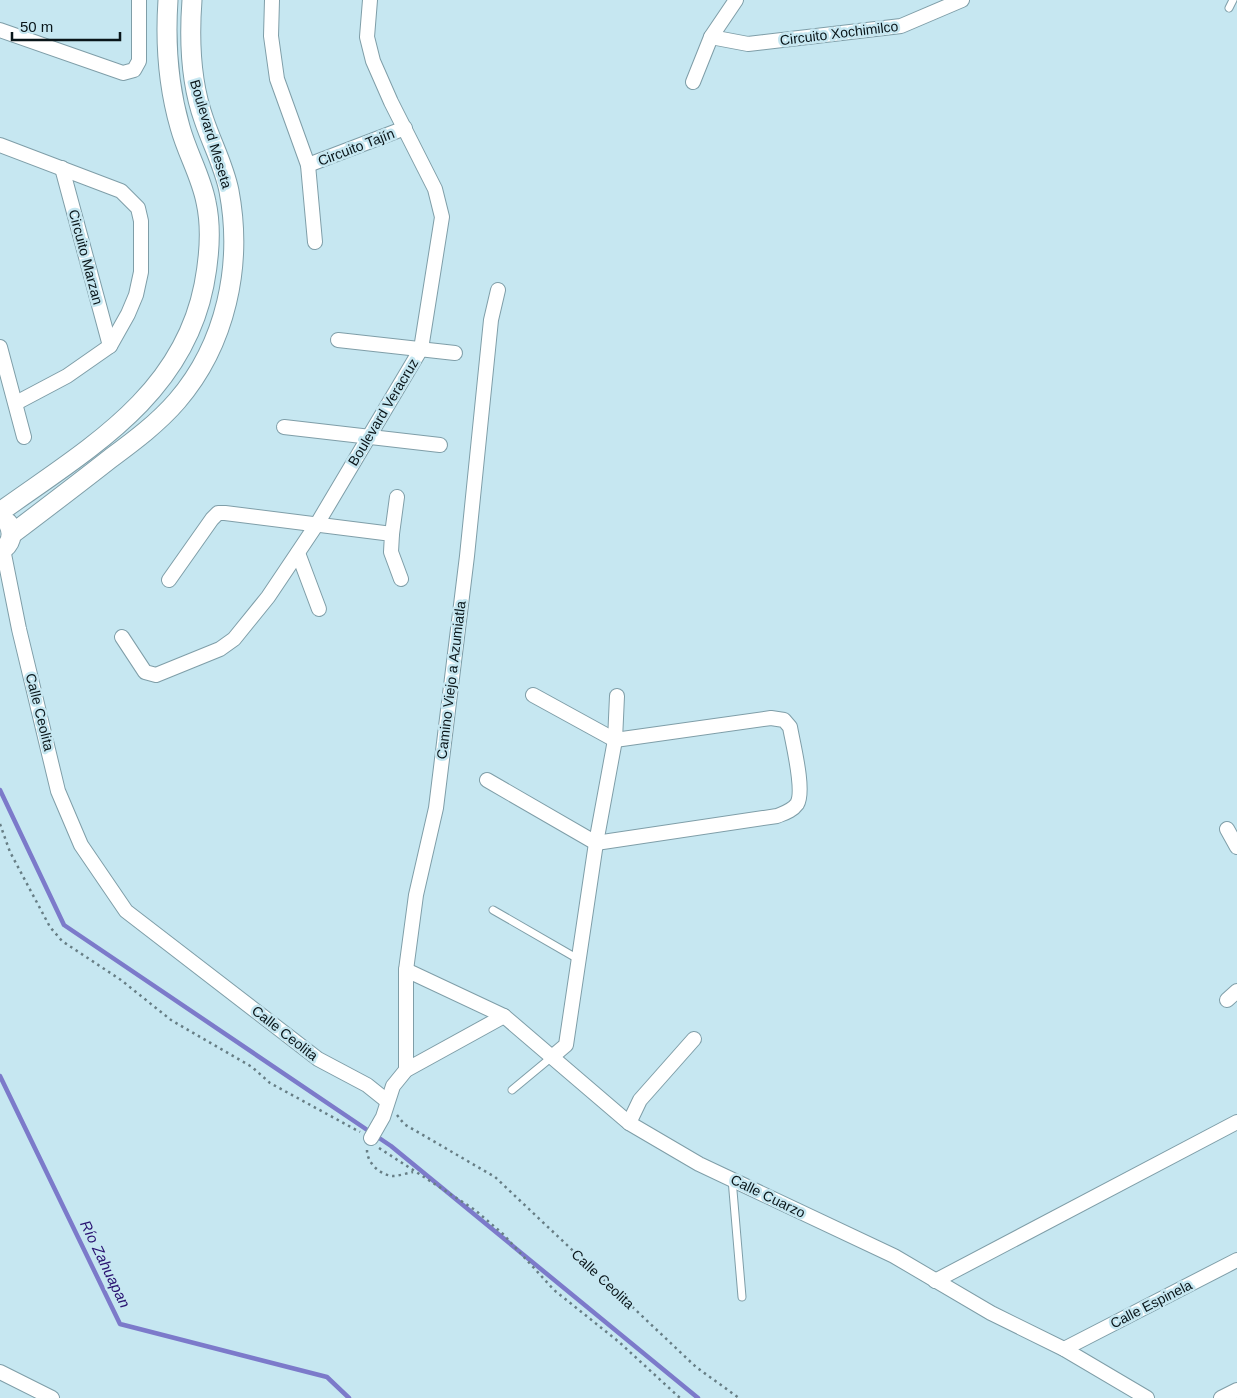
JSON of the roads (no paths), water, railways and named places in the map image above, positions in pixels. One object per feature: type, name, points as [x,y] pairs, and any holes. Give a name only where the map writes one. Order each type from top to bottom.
[{"type":"street","points":[[0,30],[123,73],[134,70],[139,60],[139,0]]},
{"type":"street","name":"Boulevard Meseta","points":[[0,512],[127,419],[158,385],[178,357],[192,330],[208,266],[207,204],[200,177],[180,128],[168,75],[168,0]]},
{"type":"street","name":"Boulevard Meseta","points":[[5,545],[151,427],[176,402],[198,374],[212,347],[230,284],[234,252],[233,227],[229,191],[222,165],[197,96],[192,68],[192,0]]},
{"type":"street","points":[[272,0],[271,36],[277,79],[308,165],[315,242]]},
{"type":"street","name":"Boulevard Veracruz","points":[[122,637],[145,672],[156,675],[220,649],[234,639],[268,597],[317,524],[421,349],[442,217],[435,189],[390,102],[373,61],[367,37],[370,0]]},
{"type":"street","points":[[693,82],[711,37],[736,0]]},
{"type":"street","name":"Circuito Xochimilco","points":[[711,37],[748,44],[902,26],[962,0]]},
{"type":"street","points":[[167,46],[191,46]]},
{"type":"street","name":"Circuito Tajín","points":[[308,165],[405,128]]},
{"type":"street","points":[[0,145],[121,191],[138,208],[141,221],[141,272],[136,295],[128,314],[110,346],[67,376],[16,403]]},
{"type":"street","name":"Circuito Marzan","points":[[62,168],[110,346]]},
{"type":"street","name":"Camino Viejo a Azumiatla","points":[[406,1070],[406,970],[416,895],[436,808],[467,556],[491,320],[498,290]]},
{"type":"street","points":[[338,340],[456,353]]},
{"type":"street","points":[[0,346],[24,437]]},
{"type":"street","points":[[284,427],[440,446]]},
{"type":"street","points":[[397,497],[391,552],[401,579]]},
{"type":"street","points":[[169,580],[212,518],[218,513],[392,534]]},
{"type":"street","points":[[0,515],[10,525],[5,545]]},
{"type":"street","name":"Calle Ceolita","points":[[5,545],[19,629],[58,791],[81,845],[126,910],[318,1059],[367,1085],[387,1101]]},
{"type":"street","points":[[298,553],[319,609]]},
{"type":"street","points":[[487,780],[596,843],[777,816],[790,811],[797,804],[800,792],[790,727],[784,720],[771,718],[615,740],[533,695]]},
{"type":"street","points":[[553,1056],[566,1045],[596,843],[615,740],[618,696]]},
{"type":"street","points":[[1227,829],[1237,847]]},
{"type":"street","name":"Calle Cuarzo","points":[[406,970],[504,1016],[629,1123],[699,1164],[894,1256],[991,1313],[1064,1349],[1148,1398]]},
{"type":"street","points":[[373,1134],[382,1117],[393,1086],[406,1070],[504,1016]]},
{"type":"street","points":[[629,1123],[640,1100],[694,1039]]},
{"type":"street","points":[[935,1281],[1237,1122]]},
{"type":"street","name":"Calle Espinela","points":[[1064,1349],[1237,1260]]},
{"type":"street","points":[[0,1372],[52,1398]]},
{"type":"street","points":[[1221,1398],[1237,1390]]},
{"type":"lane","points":[[1229,8],[1234,0]]},
{"type":"lane","points":[[493,910],[578,959]]},
{"type":"lane","points":[[512,1090],[553,1056]]},
{"type":"lane","points":[[732,1178],[742,1297]]},
{"type":"waterway","points":[[0,790],[64,925],[391,1146],[698,1398]]},
{"type":"waterway","name":"Río Zahuapan","points":[[0,1076],[120,1324],[327,1377],[349,1398]]}]
